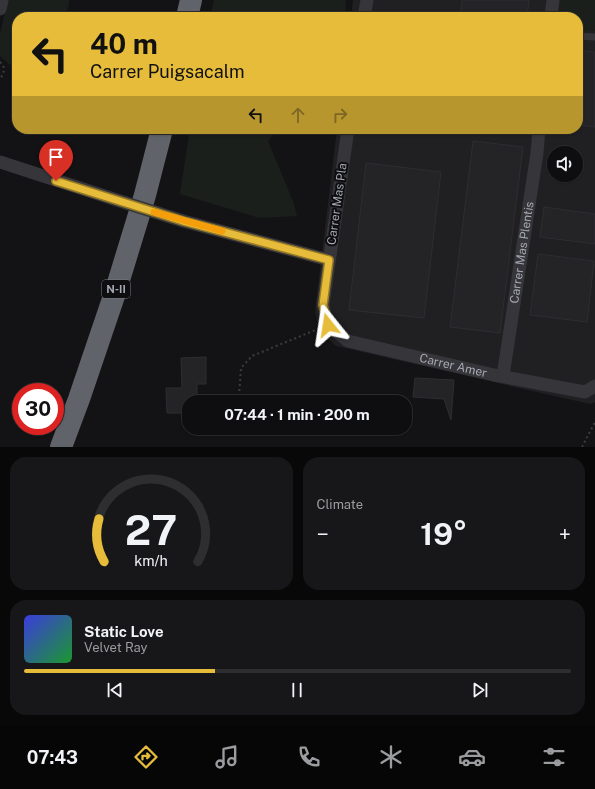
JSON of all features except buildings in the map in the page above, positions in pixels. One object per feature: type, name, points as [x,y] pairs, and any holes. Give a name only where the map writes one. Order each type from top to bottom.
[{"type":"highway","points":[[189,12],[191,0]]},
{"type":"highway","name":"N-II","points":[[61,447],[115,293],[145,195],[161,134]]},
{"type":"street","points":[[0,9],[2,0]]},
{"type":"street","points":[[365,12],[367,0]]},
{"type":"street","points":[[552,12],[553,0]]},
{"type":"street","name":"Carrer Mas Pla","points":[[328,325],[323,305],[347,134]]},
{"type":"street","name":"Carrer Mas Plentis","points":[[503,376],[538,134]]},
{"type":"street","points":[[0,162],[183,221],[329,260]]},
{"type":"street","name":"Carrer Amer","points":[[328,325],[348,341],[503,376],[590,389]]},
{"type":"lane","points":[[583,36],[595,37]]},
{"type":"path","points":[[0,62],[4,65],[5,70],[0,80]]},
{"type":"path","points":[[239,395],[241,368],[252,356],[328,325]]},
{"type":"path","points":[[582,447],[595,422]]},
{"type":"shaded area","points":[[8,0],[69,0],[67,12],[12,12],[12,65],[10,65],[0,56],[0,34]]},
{"type":"shaded area","points":[[214,0],[346,0],[345,12],[211,12]]},
{"type":"shaded area","points":[[353,0],[595,0],[595,402],[591,404],[563,398],[336,346],[319,329],[315,312],[336,134],[583,134],[583,12],[352,12]]},
{"type":"shaded area","points":[[559,0],[595,0],[595,31],[583,30],[583,12],[558,12]]},
{"type":"shaded area","points":[[189,134],[273,134],[268,141],[293,201],[297,216],[259,218],[180,194]]},
{"type":"slow traffic","points":[[154,212],[222,231]]},
{"type":"route","points":[[56,181],[183,221],[329,260],[323,305],[328,325]]}]
